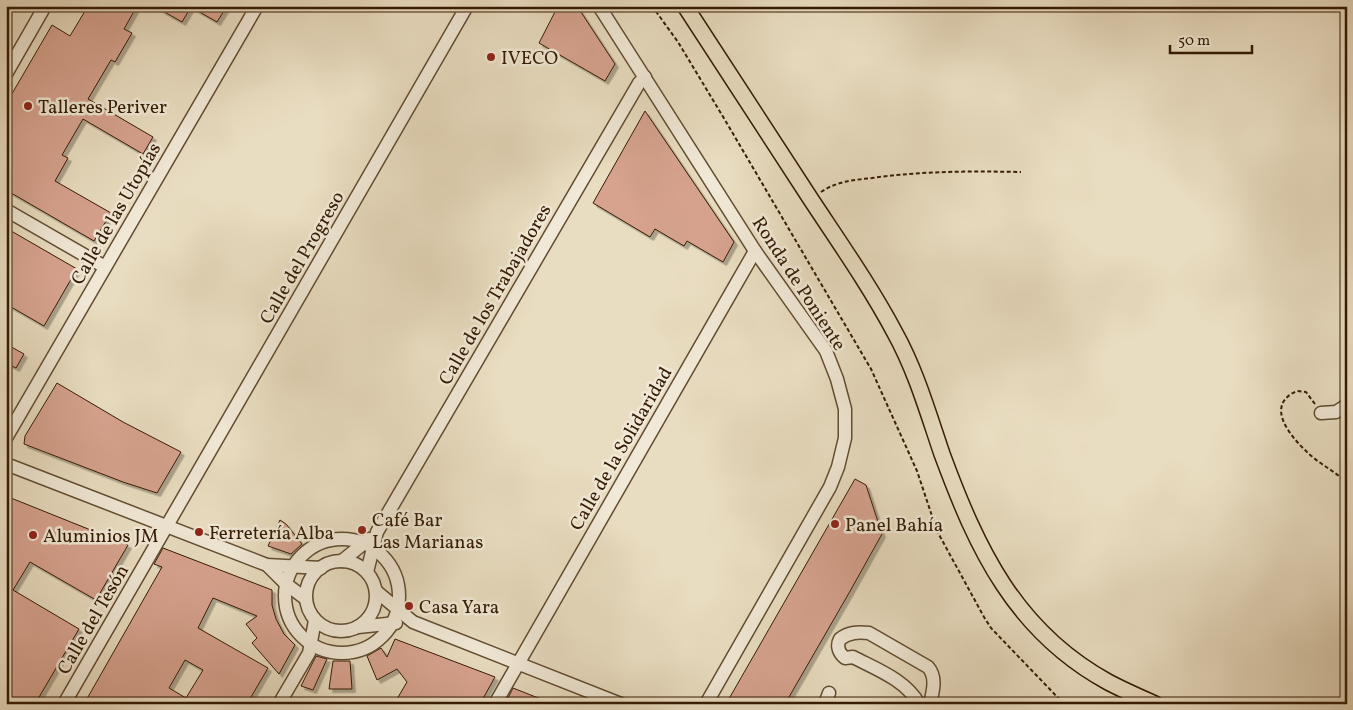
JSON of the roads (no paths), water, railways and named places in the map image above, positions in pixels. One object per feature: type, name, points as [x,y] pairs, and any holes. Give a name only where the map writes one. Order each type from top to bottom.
[{"type":"main road","points":[[685,6],[867,285],[900,342],[966,516],[988,562],[1002,584],[1033,622],[1072,658],[1106,681],[1155,704]]},
{"type":"street","points":[[6,74],[45,6]]},
{"type":"street","name":"Calle de las Utopías","points":[[6,438],[257,6]]},
{"type":"street","name":"Calle del Progreso","points":[[166,527],[467,6]]},
{"type":"street","name":"Ronda de Poniente","points":[[599,6],[755,251],[826,352],[837,379],[845,409],[845,438],[838,467],[830,487],[706,704]]},
{"type":"street","name":"Calle de los Trabajadores","points":[[342,561],[368,545],[639,83],[645,77]]},
{"type":"street","points":[[6,210],[105,267]]},
{"type":"street","name":"Calle de la Solidaridad","points":[[494,704],[755,251]]},
{"type":"street","points":[[1320,413],[1336,412],[1347,405]]},
{"type":"street","points":[[6,464],[267,565],[321,568]]},
{"type":"street","name":"Calle del Tesón","points":[[64,704],[166,527]]},
{"type":"street","points":[[347,539],[368,545],[384,558],[394,572],[398,588],[398,608],[392,624],[376,641],[354,652],[337,653],[312,648],[297,631],[289,617],[285,601],[286,584],[294,566],[306,552],[329,540],[347,539]]},
{"type":"street","points":[[367,572],[368,545]]},
{"type":"street","points":[[358,627],[365,622],[372,612],[376,601],[376,590],[373,581],[367,572],[352,563],[342,561],[331,563],[321,568],[312,576],[307,586],[306,599],[308,608],[315,620],[328,629],[339,631],[358,627],[413,622]]},
{"type":"street","points":[[267,565],[286,584],[306,599]]},
{"type":"street","points":[[376,590],[413,622],[621,704]]},
{"type":"street","points":[[279,704],[312,648],[315,620]]},
{"type":"street","points":[[312,648],[339,631]]},
{"type":"street","points":[[919,704],[912,693],[904,686],[854,657],[845,658],[838,645],[840,639],[849,634],[869,633],[928,667],[934,680],[930,704]]},
{"type":"place","name":"IVECO","points":[[491,57]]},
{"type":"place","name":"Talleres Periver","points":[[28,106]]},
{"type":"place","name":"Panel Bahía","points":[[835,524]]},
{"type":"place","name":"Café Bar Las Marianas","points":[[362,530]]},
{"type":"place","name":"Ferretería Alba","points":[[199,532]]},
{"type":"place","name":"Aluminios JM","points":[[33,535]]},
{"type":"place","name":"Casa Yara","points":[[409,606]]}]
